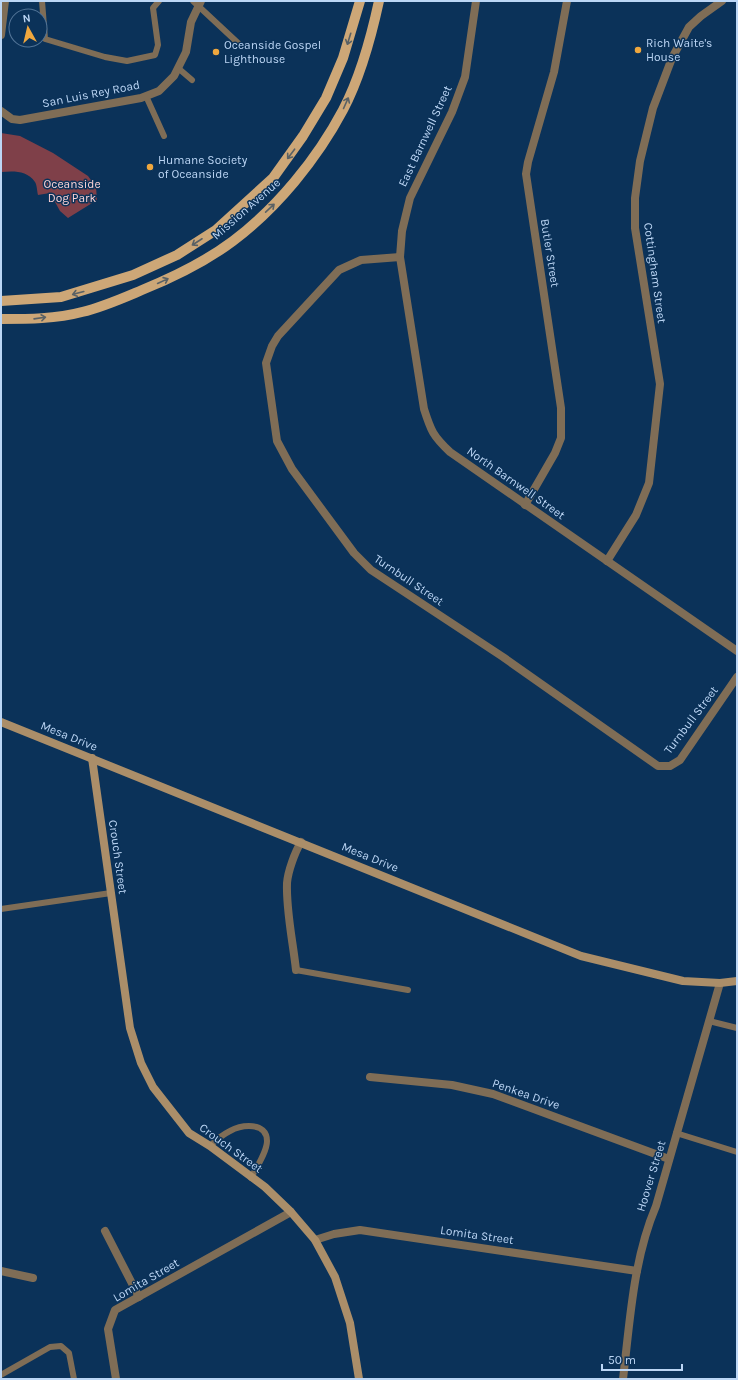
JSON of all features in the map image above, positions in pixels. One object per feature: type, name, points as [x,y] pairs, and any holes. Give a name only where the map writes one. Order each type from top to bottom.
[{"type":"main road","name":"Mission Avenue","points":[[1,301],[62,297],[126,278],[177,255],[216,230],[273,178],[303,136],[326,98],[343,58],[360,1]]},
{"type":"main road","name":"Mission Avenue","points":[[1,319],[33,319],[81,312],[114,302],[194,266],[233,241],[290,189],[321,148],[343,110],[361,70],[380,1]]},
{"type":"main road","name":"Mesa Drive","points":[[1,722],[581,956],[683,981],[720,983],[737,981]]},
{"type":"main road","name":"Crouch Street","points":[[92,758],[130,1028],[141,1063],[153,1087],[189,1133],[210,1146],[265,1187],[291,1212],[315,1240],[335,1277],[350,1323],[359,1379]]},
{"type":"street","points":[[1,35],[5,1]]},
{"type":"street","name":"East Barnwell Street","points":[[400,257],[402,231],[410,198],[452,112],[465,77],[476,1]]},
{"type":"street","name":"Butler Street","points":[[525,505],[555,453],[561,438],[561,408],[526,174],[528,162],[554,72],[567,1]]},
{"type":"street","name":"Cottingham Street","points":[[607,561],[636,514],[649,483],[660,384],[635,228],[635,198],[640,161],[653,108],[672,58],[689,27],[700,16],[722,1]]},
{"type":"street","name":"San Luis Rey Road","points":[[1,111],[12,119],[20,120],[141,98],[159,91],[174,76],[186,52],[191,22],[198,3]]},
{"type":"street","name":"North Barnwell Street","points":[[400,257],[424,409],[431,429],[437,440],[450,452],[525,505],[737,651]]},
{"type":"street","name":"Turnbull Street","points":[[400,257],[361,260],[339,270],[278,336],[272,346],[266,363],[277,441],[292,469],[354,554],[371,570],[503,657],[658,766],[670,766],[680,760],[737,677]]},
{"type":"street","points":[[296,970],[288,906],[287,882],[296,851],[301,842]]},
{"type":"street","name":"Hoover Street","points":[[623,1379],[637,1271],[649,1222],[656,1206],[720,983]]},
{"type":"street","name":"Penkea Drive","points":[[370,1077],[452,1085],[493,1094],[669,1158]]},
{"type":"street","name":"Lomita Street","points":[[116,1379],[108,1329],[115,1310],[291,1212]]},
{"type":"street","name":"Lomita Street","points":[[315,1240],[334,1234],[360,1230],[637,1271]]},
{"type":"street","points":[[105,1231],[139,1297]]},
{"type":"street","points":[[1,1270],[33,1278]]},
{"type":"lane","points":[[42,1],[45,39],[105,58],[127,61],[155,55],[158,45],[153,8],[159,1]]},
{"type":"lane","points":[[198,3],[238,42]]},
{"type":"lane","points":[[178,68],[192,80]]},
{"type":"lane","points":[[146,96],[164,136]]},
{"type":"lane","points":[[1,910],[111,894]]},
{"type":"lane","points":[[296,970],[408,990]]},
{"type":"lane","points":[[709,1021],[737,1028]]},
{"type":"lane","points":[[210,1146],[231,1130],[254,1126],[261,1128],[265,1132],[267,1141],[262,1159],[251,1178]]},
{"type":"lane","points":[[676,1133],[737,1152]]},
{"type":"lane","points":[[1,1375],[50,1347],[62,1346],[69,1353],[74,1379]]},
{"type":"green space","name":"Oceanside Dog Park","points":[[1,133],[20,136],[53,153],[88,176],[96,187],[97,200],[68,218],[60,211],[50,193],[38,195],[36,183],[28,175],[20,172],[1,172]]},
{"type":"place","name":"Rich Waite's House","points":[[638,50]]},
{"type":"place","name":"Oceanside Gospel Lighthouse","points":[[216,52]]},
{"type":"place","name":"Humane Society of Oceanside","points":[[150,167]]}]
